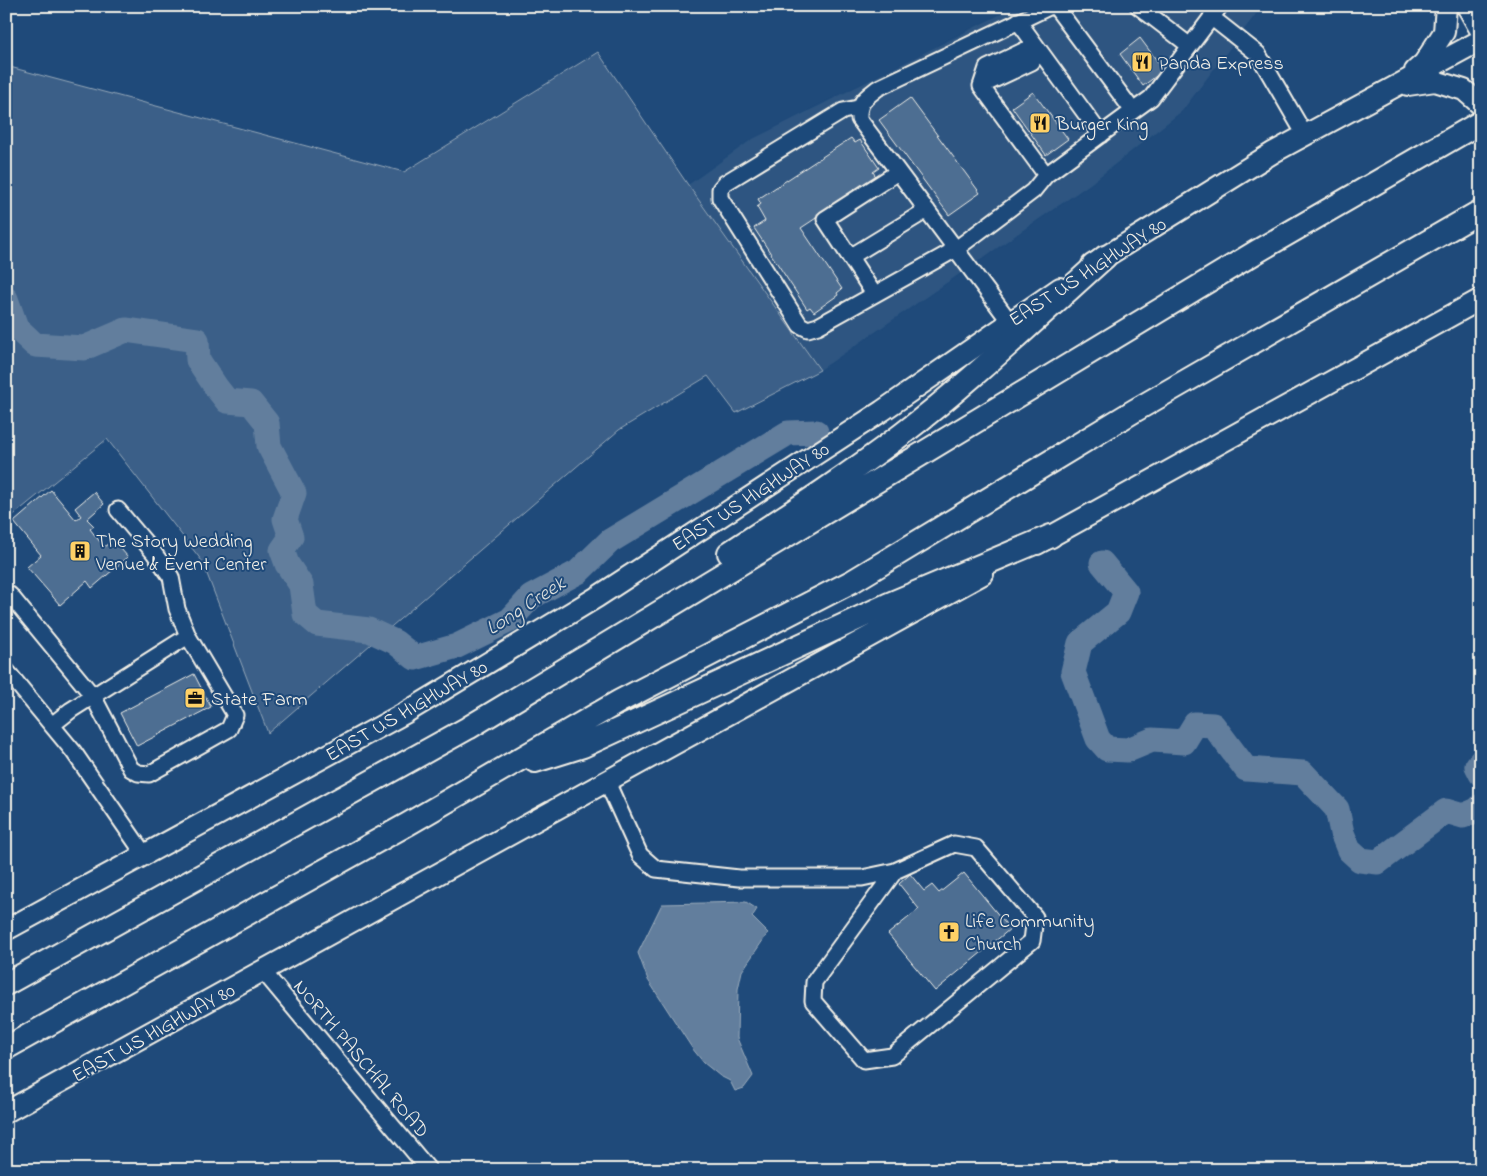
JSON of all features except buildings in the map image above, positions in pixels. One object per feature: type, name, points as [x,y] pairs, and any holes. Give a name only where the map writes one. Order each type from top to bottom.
[{"type":"highway","points":[[6,984],[468,728],[1256,252],[1473,126]]},
{"type":"highway","points":[[6,1048],[400,829],[620,701],[853,580],[1134,411],[1481,211]]},
{"type":"highway","points":[[468,728],[820,493],[902,434],[969,379],[1104,257]]},
{"type":"highway","points":[[494,774],[583,746],[887,605],[1051,536]]},
{"type":"main road","points":[[1396,86],[1424,63],[1444,32],[1446,6]]},
{"type":"main road","points":[[1467,6],[1481,31]]},
{"type":"main road","name":"EAST US HIGHWAY 80","points":[[6,930],[405,713],[597,597],[882,411],[1104,257],[1274,152],[1481,40]]},
{"type":"main road","points":[[1396,86],[1435,81],[1464,90],[1481,105]]},
{"type":"main road","name":"EAST US HIGHWAY 80","points":[[6,1112],[1481,299]]},
{"type":"street","points":[[1074,6],[1056,9],[1018,21],[878,88],[858,108],[843,111],[725,183],[720,189],[720,198],[800,325],[808,329],[818,326],[956,249],[1033,191],[1046,175],[1151,98],[1216,12],[1258,54],[1306,135]]},
{"type":"street","points":[[1138,6],[1190,46]]},
{"type":"street","points":[[1056,9],[1133,111]]},
{"type":"street","points":[[1018,21],[1101,134]]},
{"type":"street","points":[[1039,50],[1032,62],[981,86],[1046,175]]},
{"type":"street","points":[[858,108],[860,119],[1010,322]]},
{"type":"street","points":[[874,294],[825,219],[898,172]]},
{"type":"street","points":[[850,257],[927,210]]},
{"type":"street","points":[[6,595],[10,595],[93,696],[131,769],[138,773],[149,774],[229,729],[235,716],[188,636],[177,609],[171,577],[154,552],[118,510]]},
{"type":"street","points":[[52,725],[93,696],[188,636]]},
{"type":"street","points":[[6,670],[73,751],[144,854]]},
{"type":"street","points":[[607,782],[640,855],[656,869],[739,878],[862,878],[895,871],[954,844],[976,848],[1035,917],[1032,941],[892,1056],[864,1060],[814,1001],[814,982],[895,871]]},
{"type":"street","name":"NORTH PASCHAL ROAD","points":[[264,971],[429,1170]]},
{"type":"shaded area","points":[[1017,6],[1262,6],[1182,111],[1090,184],[820,370],[688,185],[751,140]]},
{"type":"shaded area","points":[[598,52],[688,185],[820,370],[736,413],[708,376],[619,430],[268,733],[202,561],[107,439],[6,521],[6,66],[404,172]]},
{"type":"shaded area","points":[[746,902],[757,909],[752,917],[768,933],[742,971],[738,989],[737,1038],[753,1076],[744,1088],[735,1091],[730,1081],[720,1076],[704,1063],[692,1048],[648,980],[638,953],[662,904]]},
{"type":"waterway","name":"Long Creek","points":[[6,299],[16,327],[35,345],[84,348],[126,330],[197,340],[198,360],[227,401],[251,403],[267,423],[269,446],[294,493],[285,519],[291,537],[282,550],[287,564],[301,585],[305,614],[317,624],[369,630],[395,642],[415,658],[457,646],[510,620],[531,597],[578,572],[610,541],[788,433],[816,432]]},
{"type":"waterway","name":"Long Creek","points":[[1102,563],[1126,592],[1118,612],[1080,643],[1073,672],[1098,739],[1107,749],[1128,750],[1152,740],[1184,742],[1195,724],[1213,725],[1246,769],[1303,773],[1337,809],[1342,833],[1349,850],[1360,860],[1378,862],[1446,811],[1463,816],[1477,810],[1481,806]]},
{"type":"waterway","name":"Long Creek","points":[[1481,761],[1477,766],[1481,774]]},
{"type":"place","name":"Panda Express","points":[[1142,62]]},
{"type":"place","name":"Burger King","points":[[1040,123]]},
{"type":"place","name":"The Story Wedding Venue & Event Center","points":[[80,551]]},
{"type":"place","name":"State Farm","points":[[195,698]]},
{"type":"place","name":"Life Community Church","points":[[949,932]]}]
